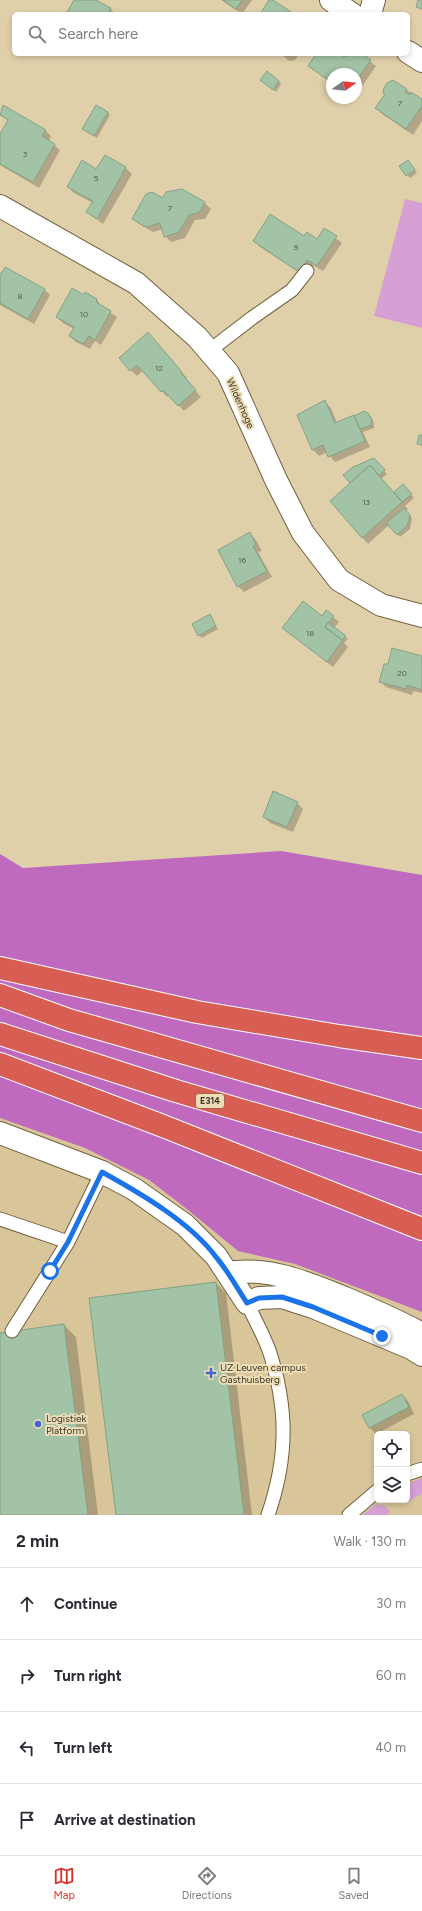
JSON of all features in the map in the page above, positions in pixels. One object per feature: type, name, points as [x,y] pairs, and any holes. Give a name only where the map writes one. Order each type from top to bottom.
[{"type":"highway","points":[[0,968],[197,1012],[422,1048]]},
{"type":"highway","points":[[0,995],[69,1020],[422,1121]]},
{"type":"highway","name":"E314","points":[[0,1034],[176,1091],[422,1163]]},
{"type":"highway","points":[[0,1064],[163,1126],[422,1230]]},
{"type":"street","points":[[331,0],[349,12]]},
{"type":"street","points":[[371,12],[374,0]]},
{"type":"street","points":[[410,53],[422,61]]},
{"type":"street","name":"Wildenhoge","points":[[0,206],[136,283],[197,337],[228,373],[276,480],[303,533],[340,580],[380,605],[422,616]]},
{"type":"street","points":[[0,1133],[102,1172],[134,1189],[185,1226],[216,1256],[247,1303],[259,1298],[282,1297],[313,1307],[410,1348],[422,1355]]},
{"type":"street","points":[[227,1273],[240,1271],[278,1275],[303,1281],[375,1310],[422,1334]]},
{"type":"lane","points":[[209,351],[292,290],[307,271]]},
{"type":"lane","points":[[12,1332],[68,1242],[102,1172]]},
{"type":"lane","points":[[0,1219],[68,1242]]},
{"type":"lane","points":[[247,1303],[268,1349],[278,1384],[284,1424],[282,1459],[276,1491],[268,1515]]},
{"type":"lane","points":[[410,1473],[422,1469]]},
{"type":"lane","points":[[349,1515],[374,1494]]},
{"type":"shaded area","points":[[405,199],[422,203],[422,328],[374,316]]},
{"type":"shaded area","points":[[281,851],[422,875],[422,1312],[295,1264],[238,1251],[149,1180],[85,1148],[0,1118],[0,854],[23,868]]},
{"type":"shaded area","name":"UZ Leuven campus Gasthuisberg","points":[[0,1118],[85,1148],[149,1180],[238,1251],[295,1264],[422,1312],[422,1515],[0,1515]]},
{"type":"shaded area","points":[[422,1478],[422,1493],[410,1501],[410,1483]]},
{"type":"shaded area","points":[[374,1505],[388,1508],[390,1513],[386,1515],[363,1515]]},
{"type":"building","points":[[74,0],[96,0],[111,8],[109,12],[67,12]]},
{"type":"building","points":[[223,0],[242,0],[236,9]]},
{"type":"building","points":[[269,0],[273,0],[291,12],[261,12]]},
{"type":"building","points":[[418,0],[422,0],[422,9],[416,7]]},
{"type":"building","points":[[315,56],[365,56],[371,60],[362,73],[362,68],[326,68],[326,79],[308,66]]},
{"type":"building","points":[[267,71],[279,81],[273,90],[260,80]]},
{"type":"building","points":[[393,80],[407,89],[405,92],[410,95],[411,92],[422,99],[422,106],[406,129],[375,108],[385,94],[383,93],[387,83]]},
{"type":"building","points":[[3,105],[46,130],[42,136],[55,144],[33,182],[0,164],[0,134],[8,120],[0,115]]},
{"type":"building","points":[[96,105],[108,112],[94,136],[82,129]]},
{"type":"building","points":[[105,155],[126,167],[97,219],[86,212],[93,201],[67,187],[82,160],[96,169]]},
{"type":"building","points":[[408,160],[415,170],[406,176],[399,166]]},
{"type":"building","points":[[182,189],[205,202],[199,213],[189,215],[179,232],[164,237],[160,223],[146,227],[132,219],[146,194],[152,192],[163,198],[166,192]]},
{"type":"building","points":[[270,214],[304,236],[307,232],[317,239],[324,228],[337,236],[317,266],[307,260],[299,272],[253,241]]},
{"type":"building","points":[[5,267],[45,289],[28,319],[0,303],[0,275]]},
{"type":"building","points":[[72,288],[84,295],[85,292],[97,299],[96,302],[111,311],[95,340],[89,336],[83,344],[69,336],[74,327],[56,317]]},
{"type":"building","points":[[148,332],[196,390],[178,406],[163,390],[161,392],[137,365],[130,371],[119,358]]},
{"type":"building","points":[[325,400],[335,423],[354,415],[365,441],[328,457],[323,445],[312,450],[297,415]]},
{"type":"building","points":[[364,411],[369,414],[372,421],[371,425],[360,429],[354,416]]},
{"type":"building","points":[[419,435],[422,435],[422,445],[417,444]]},
{"type":"building","points":[[374,458],[385,470],[379,476],[370,465],[350,483],[343,475],[353,467]]},
{"type":"building","points":[[370,465],[402,502],[362,538],[330,501]]},
{"type":"building","points":[[403,484],[412,494],[402,502],[394,492]]},
{"type":"building","points":[[404,508],[410,515],[407,526],[397,535],[386,523]]},
{"type":"building","points":[[250,532],[256,545],[253,546],[267,571],[237,587],[218,550]]},
{"type":"building","points":[[303,601],[322,616],[326,610],[334,616],[325,627],[342,640],[344,638],[327,662],[282,628]]},
{"type":"building","points":[[210,614],[216,626],[198,636],[192,624]]},
{"type":"building","points":[[328,622],[346,636],[342,640],[325,627]]},
{"type":"building","points":[[392,648],[422,656],[422,690],[407,685],[406,689],[379,682],[384,664],[388,664]]},
{"type":"building","points":[[273,791],[298,802],[287,827],[263,817]]},
{"type":"building","points":[[216,1282],[244,1515],[116,1515],[89,1298]]},
{"type":"building","name":"Logistiek Platform","points":[[64,1324],[88,1515],[0,1515],[0,1333]]},
{"type":"building","points":[[402,1394],[409,1407],[369,1428],[362,1415]]},
{"type":"place","name":"UZ Leuven campus Gasthuisberg","points":[[211,1373]]},
{"type":"place","name":"Logistiek Platform","points":[[38,1424]]},
{"type":"route","points":[[50,1271],[68,1242],[102,1172],[134,1189],[185,1226],[216,1256],[247,1303],[259,1298],[282,1297],[313,1307],[382,1336]]}]
